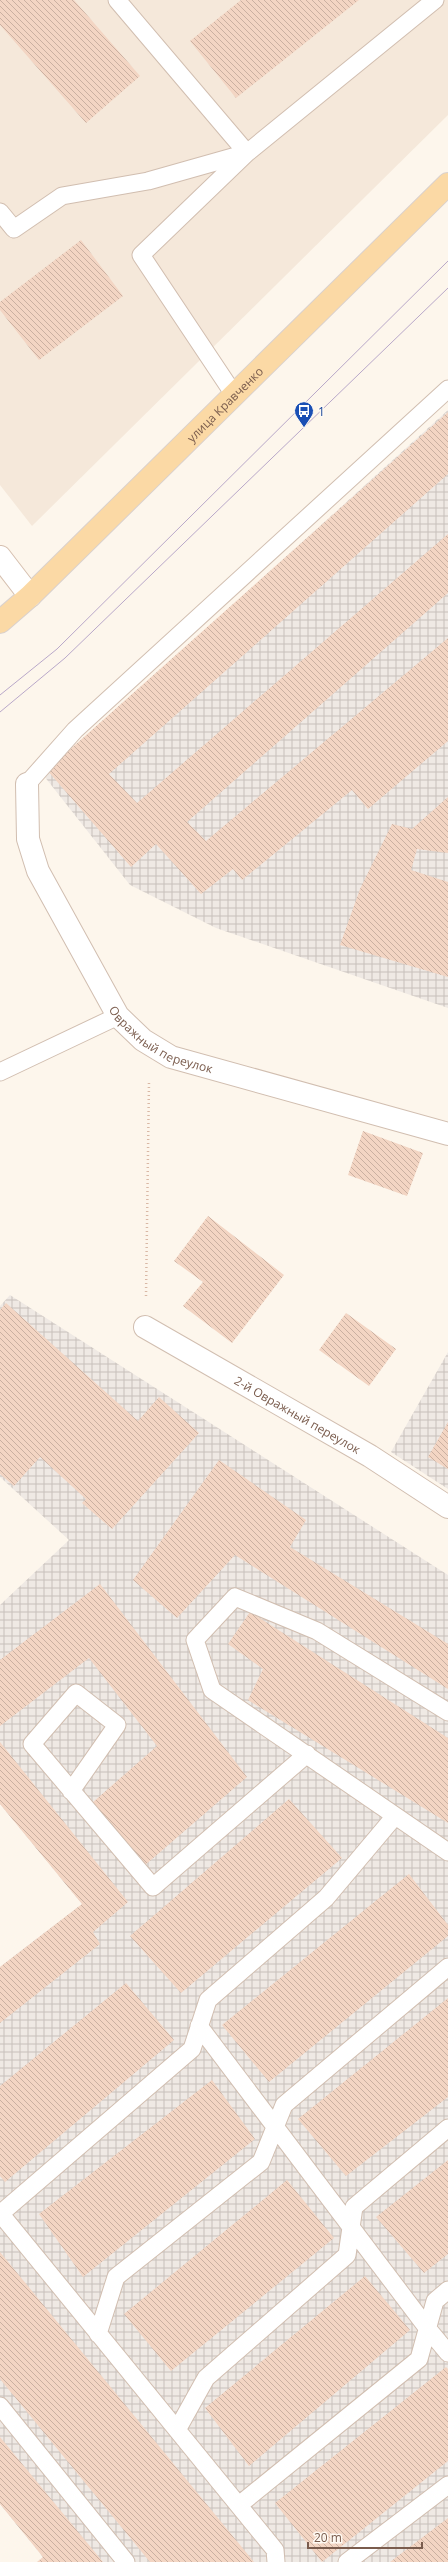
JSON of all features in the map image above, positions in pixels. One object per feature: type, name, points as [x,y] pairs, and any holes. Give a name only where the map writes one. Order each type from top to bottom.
[{"type":"main road","name":"улица Кравченко","points":[[0,622],[30,596],[235,396],[448,184]]},
{"type":"street","points":[[0,557],[30,596]]},
{"type":"street","name":"Овражный переулок","points":[[26,784],[28,839],[38,871],[118,1016],[151,1045],[171,1057],[448,1134]]},
{"type":"street","name":"2-й Овражный переулок","points":[[145,1327],[370,1456],[448,1507]]},
{"type":"lane","points":[[117,0],[246,153]]},
{"type":"lane","points":[[235,396],[141,255],[246,153],[435,0]]},
{"type":"lane","points":[[0,212],[14,229],[62,196],[148,181],[246,153]]},
{"type":"lane","points":[[26,784],[75,730],[448,389]]},
{"type":"lane","points":[[0,1072],[118,1016]]},
{"type":"lane","points":[[448,1712],[317,1631],[235,1597],[195,1640],[212,1690],[448,1852]]},
{"type":"lane","points":[[71,1791],[117,1725],[76,1693],[32,1744],[71,1791],[153,1887],[306,1754]]},
{"type":"lane","points":[[276,2562],[275,2550],[0,2214],[192,2049],[208,2000],[326,1898],[396,1816]]},
{"type":"lane","points":[[98,2334],[116,2277],[261,2162],[284,2105],[448,1967]]},
{"type":"lane","points":[[200,2026],[351,2229],[448,2353]]},
{"type":"lane","points":[[177,2430],[206,2378],[347,2255],[354,2207],[448,2128]]},
{"type":"lane","points":[[239,2505],[419,2359],[435,2301],[448,2290]]},
{"type":"lane","points":[[0,2406],[126,2562]]},
{"type":"lane","points":[[347,2562],[448,2485]]},
{"type":"path","points":[[145,1327],[149,1211],[148,1108],[151,1045]]},
{"type":"shaded area","points":[[0,0],[448,0],[448,115],[32,526],[0,485]]},
{"type":"shaded area","points":[[448,410],[448,1008],[216,928],[130,885],[44,776]]},
{"type":"shaded area","points":[[10,1295],[448,1575],[448,2562],[37,2562],[43,2557],[0,2504],[0,1967],[82,1904],[0,1804],[0,1605],[69,1540],[0,1477],[0,1306]]},
{"type":"shaded area","points":[[448,1352],[448,1489],[391,1452]]},
{"type":"building","points":[[0,0],[74,0],[140,76],[86,123],[0,25]]},
{"type":"building","points":[[241,0],[359,0],[236,98],[190,41]]},
{"type":"building","points":[[81,240],[123,296],[39,360],[0,310],[0,302]]},
{"type":"building","points":[[448,412],[448,474],[109,774],[137,803],[448,534],[448,593],[187,822],[206,841],[448,638],[448,741],[368,809],[352,790],[242,880],[233,869],[201,894],[156,844],[131,867],[47,770]]},
{"type":"building","points":[[448,797],[448,853],[417,849],[411,870],[448,882],[448,977],[340,945],[360,889],[392,824],[412,829]]},
{"type":"building","points":[[363,1131],[423,1153],[407,1196],[348,1175]]},
{"type":"building","points":[[208,1216],[284,1275],[232,1343],[183,1306],[203,1282],[174,1261]]},
{"type":"building","points":[[6,1303],[138,1421],[159,1397],[199,1433],[112,1529],[82,1503],[86,1499],[40,1457],[14,1486],[0,1474],[0,1310]]},
{"type":"building","points":[[346,1313],[396,1349],[369,1386],[319,1350]]},
{"type":"building","points":[[448,1422],[448,1469],[428,1457]]},
{"type":"building","points":[[219,1460],[306,1520],[290,1547],[448,1644],[448,1689],[235,1555],[177,1618],[133,1580]]},
{"type":"building","points":[[100,1584],[247,1777],[144,1866],[92,1803],[157,1746],[89,1658],[0,1726],[0,1660]]},
{"type":"building","points":[[250,1612],[448,1738],[448,1823],[248,1700],[263,1669],[228,1644]]},
{"type":"building","points":[[0,1742],[128,1902],[93,1932],[100,1944],[0,2023],[0,1967],[82,1904],[0,1804]]},
{"type":"building","points":[[289,1799],[342,1858],[181,1993],[130,1936]]},
{"type":"building","points":[[409,1874],[448,1925],[448,1936],[269,2082],[222,2025]]},
{"type":"building","points":[[126,1983],[174,2040],[5,2182],[0,2176],[0,2086]]},
{"type":"building","points":[[448,1998],[448,2097],[346,2176],[298,2119]]},
{"type":"building","points":[[212,2080],[255,2139],[83,2277],[39,2214]]},
{"type":"building","points":[[448,2160],[448,2254],[424,2273],[376,2217]]},
{"type":"building","points":[[287,2180],[334,2238],[171,2371],[124,2314]]},
{"type":"building","points":[[0,2252],[254,2562],[150,2562],[0,2379]]},
{"type":"building","points":[[365,2276],[410,2330],[249,2466],[205,2408]]},
{"type":"building","points":[[446,2367],[448,2369],[448,2461],[322,2562],[275,2503]]},
{"type":"building","points":[[0,2437],[103,2562],[37,2562],[43,2557],[0,2504]]},
{"type":"building","points":[[448,2518],[448,2562],[390,2562]]},
{"type":"tram line","points":[[0,695],[57,649],[448,261]]},
{"type":"tram line","points":[[0,712],[65,658],[448,288]]},
{"type":"place","name":"1","points":[[304,428]]}]
